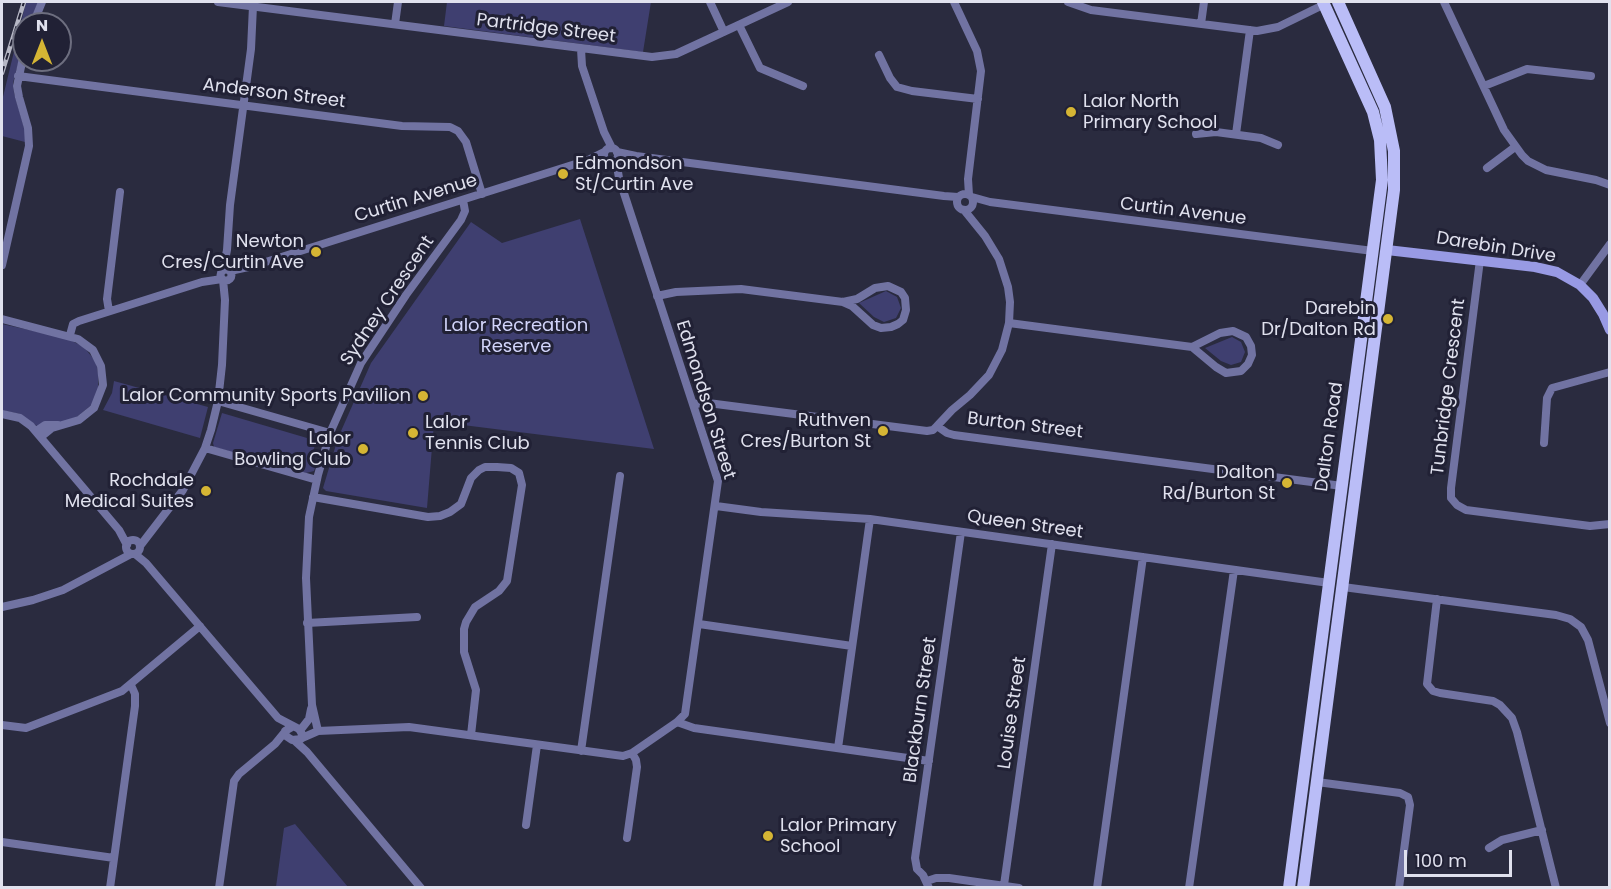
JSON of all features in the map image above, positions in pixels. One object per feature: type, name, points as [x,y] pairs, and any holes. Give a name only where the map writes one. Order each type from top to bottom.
[{"type":"main road","name":"Dalton Road","points":[[1289,888],[1382,180],[1378,132],[1367,95],[1326,2]]},
{"type":"main road","name":"Dalton Road","points":[[1303,888],[1387,249],[1395,172],[1391,128],[1380,93],[1338,2]]},
{"type":"main road","name":"Burton Street","points":[[1342,486],[1356,488]]},
{"type":"street","name":"Partridge Street","points":[[218,2],[581,49],[661,57],[676,54],[788,2]]},
{"type":"street","points":[[395,24],[398,2]]},
{"type":"street","points":[[710,2],[724,32]]},
{"type":"street","points":[[937,426],[988,375],[1002,350],[1009,323],[1010,302],[1005,275],[992,245],[975,224],[966,201],[981,71],[972,38],[954,2]]},
{"type":"street","points":[[1068,2],[1091,10],[1263,31],[1278,27],[1326,2]]},
{"type":"street","points":[[1201,24],[1204,2]]},
{"type":"street","points":[[1444,2],[1515,147],[1528,161],[1546,170],[1610,185]]},
{"type":"street","points":[[2,607],[63,590],[96,574],[134,547],[149,533],[183,490],[205,448],[219,401],[230,205],[251,49],[253,6]]},
{"type":"street","points":[[739,25],[760,68],[804,86]]},
{"type":"street","points":[[1236,134],[1250,30]]},
{"type":"street","name":"Edmondson Street","points":[[581,49],[582,66],[718,481],[686,711],[677,722]]},
{"type":"street","points":[[879,55],[897,87],[978,99]]},
{"type":"street","points":[[1484,86],[1527,69],[1591,75]]},
{"type":"street","points":[[2,265],[29,146],[28,128],[18,91],[19,72]]},
{"type":"street","name":"Anderson Street","points":[[18,76],[402,126],[450,127],[458,131],[466,142],[482,194]]},
{"type":"street","points":[[1196,134],[1208,132],[1236,134],[1267,139],[1278,145]]},
{"type":"street","points":[[1487,168],[1515,147]]},
{"type":"street","name":"Curtin Avenue","points":[[70,335],[76,322],[109,311],[588,160],[611,155],[636,156],[944,196],[966,201],[990,202],[1373,251]]},
{"type":"street","points":[[109,311],[107,299],[120,192]]},
{"type":"street","name":"Sydney Crescent","points":[[318,731],[312,705],[306,557],[317,480],[330,433],[361,363],[406,295],[461,220],[465,211],[463,200]]},
{"type":"street","points":[[1580,285],[1610,244]]},
{"type":"street","name":"Darebin Drive","points":[[1387,249],[1548,269],[1580,285],[1598,306],[1610,330]]},
{"type":"street","name":"Tunbridge Crescent","points":[[1480,260],[1452,477],[1452,498],[1457,506],[1466,510],[1590,526],[1610,524]]},
{"type":"street","points":[[657,296],[676,292],[741,289],[843,302],[852,306],[873,325],[880,328],[898,324],[903,320],[906,310],[905,298],[901,292],[888,286],[882,286],[843,302]]},
{"type":"street","points":[[2,319],[70,335],[84,342],[97,355],[103,373],[99,400],[90,412],[79,420],[38,434]]},
{"type":"street","points":[[1009,323],[1192,347],[1216,368],[1226,373],[1241,371],[1248,364],[1252,355],[1251,346],[1246,338],[1233,331],[1220,333],[1192,347]]},
{"type":"street","points":[[1545,443],[1547,398],[1552,388],[1610,372]]},
{"type":"street","points":[[219,401],[330,433]]},
{"type":"street","name":"Burton Street","points":[[693,404],[708,403],[927,431],[937,426],[954,435],[1342,486]]},
{"type":"street","points":[[2,414],[24,420],[38,434],[294,734],[421,888]]},
{"type":"street","points":[[205,448],[317,480]]},
{"type":"street","points":[[313,498],[428,517],[440,516],[461,504],[471,478],[479,470],[490,466],[511,468],[521,476],[522,485],[507,581],[499,591],[475,607],[464,629],[464,652],[476,693],[471,735]]},
{"type":"street","points":[[581,751],[620,476]]},
{"type":"street","name":"Queen Street","points":[[716,506],[761,512],[870,519],[1329,583]]},
{"type":"street","points":[[838,748],[870,519]]},
{"type":"street","name":"Blackburn Street","points":[[928,884],[916,869],[915,861],[961,532]]},
{"type":"street","name":"Louise Street","points":[[1004,885],[1052,544]]},
{"type":"street","points":[[1097,888],[1143,557]]},
{"type":"street","points":[[1189,888],[1234,570]]},
{"type":"street","points":[[1342,587],[1556,615],[1575,623],[1588,640],[1610,723]]},
{"type":"street","points":[[1437,599],[1427,684],[1433,691],[1493,701],[1506,711],[1515,724],[1556,888]]},
{"type":"street","points":[[307,623],[417,617]]},
{"type":"street","points":[[699,624],[852,646]]},
{"type":"street","points":[[2,725],[26,728],[117,694],[131,685],[200,626]]},
{"type":"street","points":[[110,888],[135,706],[135,694],[131,685]]},
{"type":"street","name":"Sydney Crescent","points":[[294,734],[309,719],[312,705]]},
{"type":"street","points":[[219,888],[234,781],[239,774],[275,744],[294,734],[409,727],[619,756],[632,753],[677,722],[694,728],[928,761]]},
{"type":"street","points":[[526,825],[537,744]]},
{"type":"street","points":[[627,838],[637,767],[632,753]]},
{"type":"street","points":[[1317,782],[1400,793],[1407,797],[1410,805],[1399,888]]},
{"type":"street","points":[[1489,848],[1502,840],[1542,830]]},
{"type":"street","points":[[2,842],[114,858]]},
{"type":"street","points":[[928,884],[936,878],[949,878],[1018,888]]},
{"type":"green space","points":[[26,2],[38,2],[34,12],[24,12]]},
{"type":"green space","points":[[447,2],[651,2],[643,52],[444,26]]},
{"type":"green space","points":[[12,60],[12,72],[16,72],[13,83],[14,93],[25,131],[25,142],[2,136],[2,101]]},
{"type":"green space","name":"Lalor Recreation Reserve","points":[[580,219],[654,449],[431,421],[434,423],[427,508],[326,491],[323,488],[338,438],[371,363],[471,222],[502,243]]},
{"type":"green space","points":[[886,291],[897,297],[901,308],[896,318],[884,322],[874,317],[859,303]]},
{"type":"green space","points":[[2,324],[66,338],[84,347],[96,362],[98,373],[98,392],[94,403],[73,420],[37,426],[20,414],[2,410]]},
{"type":"green space","points":[[1232,337],[1241,342],[1245,352],[1241,362],[1231,365],[1221,361],[1205,348]]},
{"type":"green space","points":[[114,381],[208,407],[200,438],[103,410],[112,393]]},
{"type":"green space","points":[[222,413],[307,438],[317,434],[323,439],[316,442],[310,461],[316,465],[314,471],[306,473],[214,447],[213,443]]},
{"type":"green space","points":[[295,824],[348,887],[276,887],[284,828]]},
{"type":"railway","points":[[2,73],[24,2]]},
{"type":"place","name":"Lalor North Primary School","points":[[1071,112]]},
{"type":"place","name":"Edmondson St/Curtin Ave","points":[[563,174]]},
{"type":"place","name":"Newton Cres/Curtin Ave","points":[[316,252]]},
{"type":"place","name":"Darebin Dr/Dalton Rd","points":[[1388,319]]},
{"type":"place","name":"Lalor Community Sports Pavilion","points":[[423,396]]},
{"type":"place","name":"Ruthven Cres/Burton St","points":[[883,431]]},
{"type":"place","name":"Lalor Tennis Club","points":[[413,433]]},
{"type":"place","name":"Lalor Bowling Club","points":[[363,449]]},
{"type":"place","name":"Dalton Rd/Burton St","points":[[1287,483]]},
{"type":"place","name":"Rochdale Medical Suites","points":[[206,491]]},
{"type":"place","name":"Lalor Primary School","points":[[768,836]]}]
